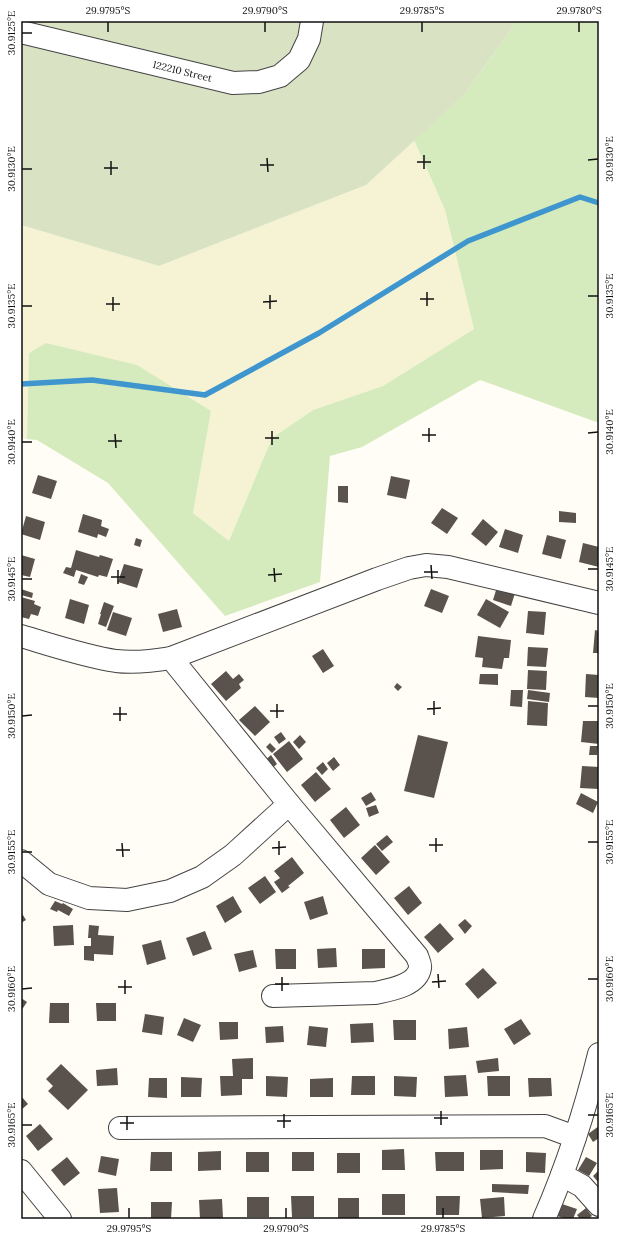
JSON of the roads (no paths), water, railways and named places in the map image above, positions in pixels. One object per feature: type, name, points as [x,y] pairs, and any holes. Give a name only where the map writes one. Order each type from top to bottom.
[{"type":"street","name":"122210 Street","points":[[21,32],[233,83],[259,82],[280,76],[299,60],[309,39],[312,21]]},
{"type":"street","points":[[21,636],[76,652],[117,661],[150,661],[171,658],[377,579],[409,568],[426,565],[448,567],[599,603]]},
{"type":"street","points":[[171,658],[289,804],[417,956],[420,964],[420,969],[412,980],[404,985],[390,990],[375,993],[273,996]]},
{"type":"street","points":[[21,861],[50,884],[89,898],[127,900],[170,891],[202,877],[233,855],[289,804]]},
{"type":"street","points":[[544,1219],[562,1175],[587,1101],[599,1054]]},
{"type":"street","points":[[120,1128],[545,1126],[575,1137]]},
{"type":"street","points":[[21,1171],[60,1219]]},
{"type":"street","points":[[562,1175],[582,1186],[599,1205]]},
{"type":"waterway","points":[[21,384],[92,380],[205,395],[319,333],[468,241],[580,197],[599,203]]}]
